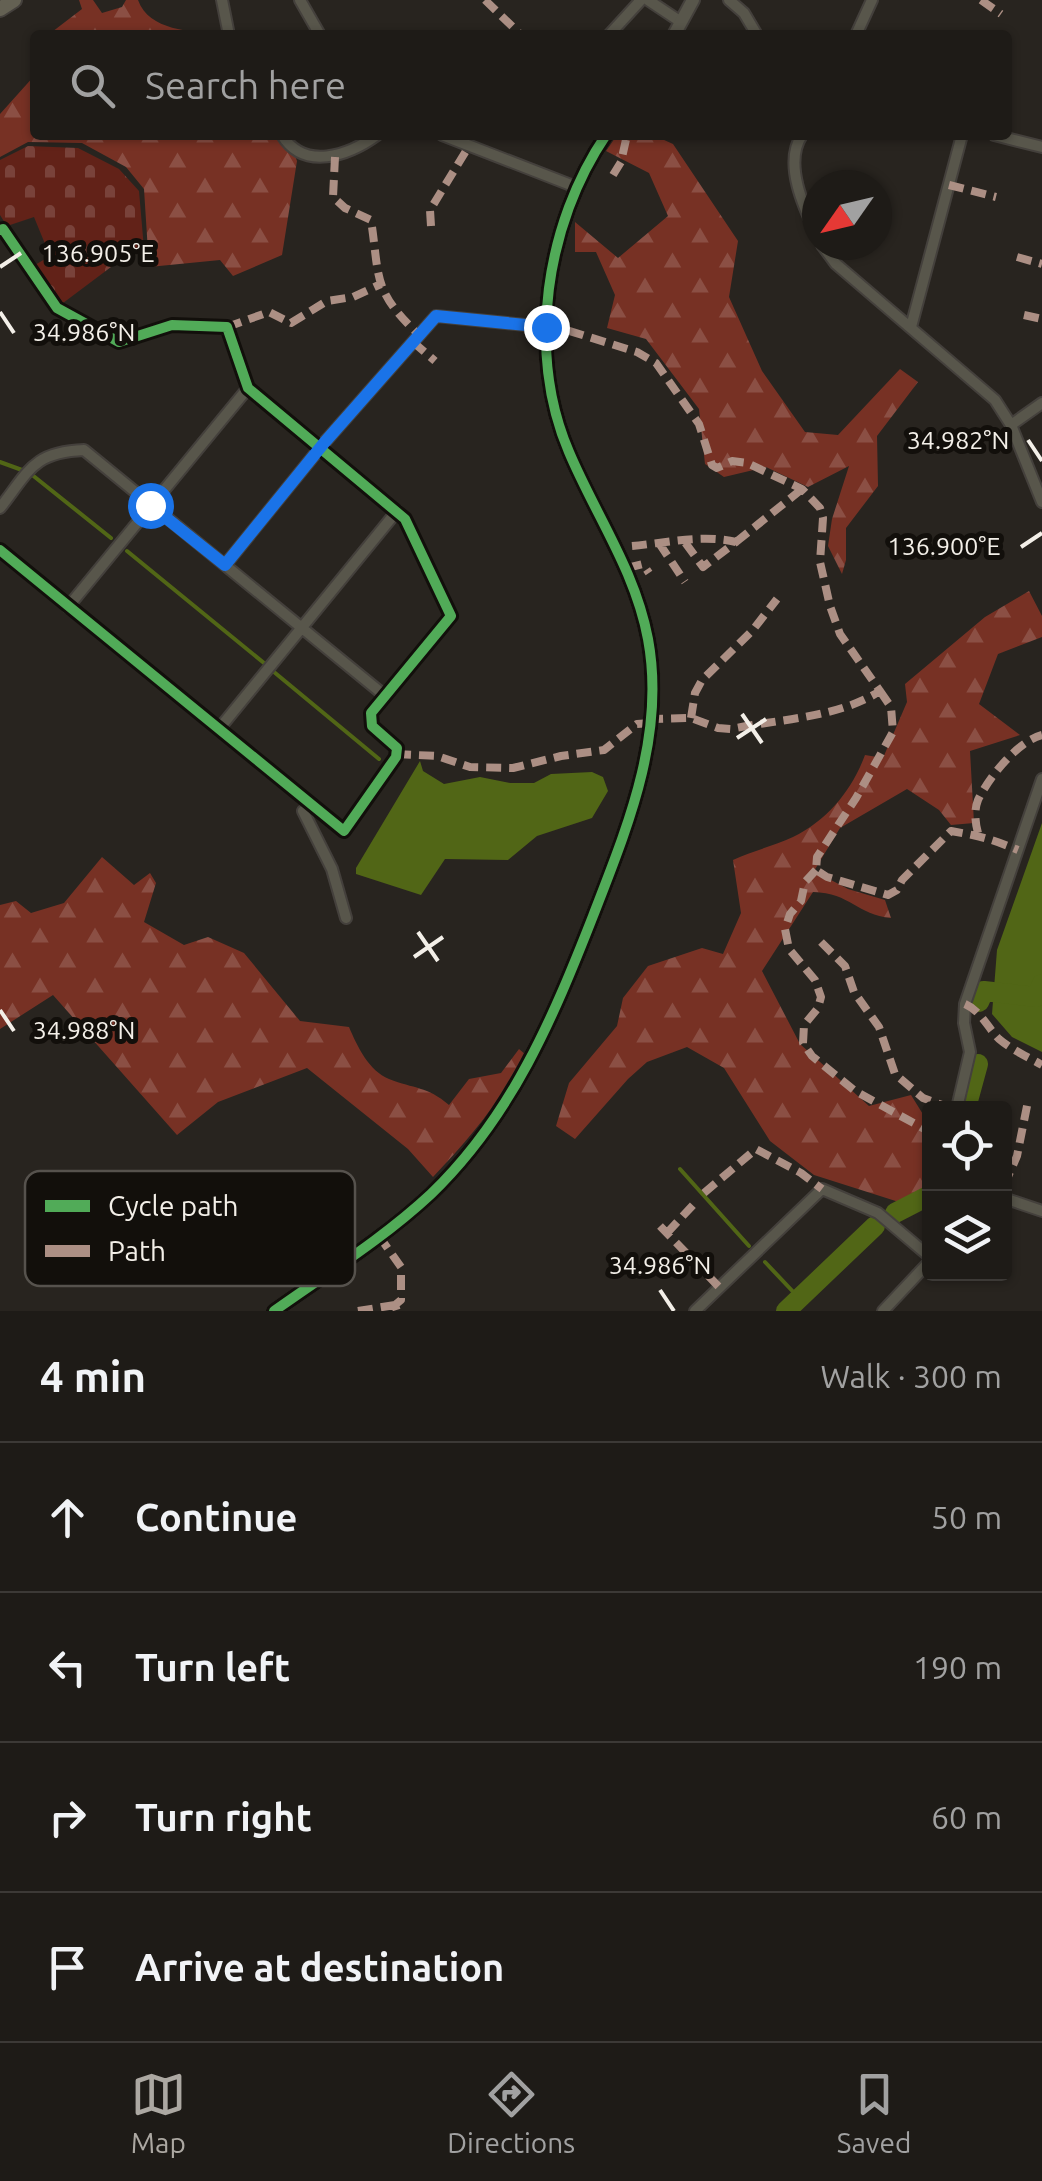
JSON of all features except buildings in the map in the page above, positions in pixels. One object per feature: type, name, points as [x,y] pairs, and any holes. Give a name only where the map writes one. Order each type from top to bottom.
[{"type":"main road","points":[[0,9],[14,0]]},
{"type":"street","points":[[222,0],[228,30]]},
{"type":"street","points":[[300,0],[317,30]]},
{"type":"street","points":[[614,30],[645,0],[677,29],[693,0]]},
{"type":"street","points":[[729,0],[744,13],[754,30]]},
{"type":"street","points":[[858,30],[872,0]]},
{"type":"street","points":[[285,140],[302,155],[335,157],[367,140]]},
{"type":"street","points":[[455,140],[576,188]]},
{"type":"street","points":[[355,1253],[431,1193],[475,1144],[529,1066],[562,998],[621,844],[648,759],[651,660],[639,600],[618,547],[568,450],[552,392],[546,327],[553,261],[576,188],[603,140]]},
{"type":"street","points":[[798,140],[794,163],[802,197]]},
{"type":"street","points":[[912,327],[961,140]]},
{"type":"street","points":[[1012,140],[1042,147]]},
{"type":"street","points":[[0,230],[3,229],[57,308],[119,342],[172,325],[227,327],[248,388],[405,519],[451,616],[384,694],[370,721],[397,748],[396,757],[344,832],[0,550]]},
{"type":"street","points":[[833,260],[995,400],[1012,426],[1042,502]]},
{"type":"street","points":[[225,565],[436,316],[546,327]]},
{"type":"street","points":[[68,606],[248,388]]},
{"type":"street","points":[[1012,426],[1042,403]]},
{"type":"street","points":[[0,508],[36,462],[56,451],[84,450],[384,694]]},
{"type":"street","points":[[219,729],[398,511]]},
{"type":"street","points":[[959,1101],[970,1052],[965,1004],[1042,779]]},
{"type":"street","points":[[311,806],[303,811],[332,869],[346,918]]},
{"type":"street","points":[[695,1311],[822,1189],[878,1213],[922,1252]]},
{"type":"street","points":[[1012,1201],[1042,1211]]},
{"type":"street","points":[[883,1311],[922,1268]]},
{"type":"street","points":[[274,1311],[309,1286]]},
{"type":"green space","points":[[79,0],[93,0],[102,13],[122,7],[126,0],[138,0],[151,18],[184,30],[55,30],[82,9]]},
{"type":"green space","points":[[30,81],[30,140],[289,140],[297,161],[282,255],[233,276],[220,260],[149,267],[144,189],[126,167],[82,143],[28,142],[0,157],[0,114]]},
{"type":"green space","points":[[614,140],[664,140],[673,144],[738,241],[729,297],[762,371],[805,432],[838,435],[900,369],[918,382],[877,436],[878,486],[846,528],[842,574],[828,546],[849,466],[808,487],[766,467],[724,477],[705,464],[699,409],[646,339],[607,328],[615,295],[596,252],[575,252],[575,222],[618,258],[668,216],[649,173],[606,151]]},
{"type":"green space","points":[[28,146],[78,148],[119,169],[139,191],[144,249],[113,252],[115,264],[63,303],[35,265],[50,256],[34,217],[7,226],[0,215],[0,160]]},
{"type":"green space","points":[[1029,591],[1042,616],[1042,637],[998,654],[979,704],[1020,735],[970,751],[974,823],[951,825],[939,810],[907,789],[840,828],[814,871],[848,889],[885,900],[891,918],[870,913],[836,896],[813,892],[762,971],[800,1044],[869,1106],[911,1095],[922,1113],[922,1188],[902,1203],[814,1175],[770,1141],[724,1068],[687,1047],[647,1062],[575,1139],[556,1126],[569,1083],[617,1026],[623,998],[648,966],[702,948],[723,954],[741,913],[733,860],[793,837],[828,813],[846,792],[865,755],[883,758],[907,702],[905,684],[985,617]]},
{"type":"green space","points":[[102,857],[134,885],[150,873],[156,883],[144,922],[184,945],[208,937],[244,953],[300,1021],[349,1027],[370,1064],[389,1079],[427,1091],[449,1105],[469,1079],[501,1073],[519,1049],[526,1055],[506,1089],[433,1177],[408,1149],[307,1068],[218,1102],[177,1135],[53,995],[0,1029],[0,905],[16,901],[31,913],[64,903]]},
{"type":"shaded area","points":[[420,761],[423,771],[444,784],[480,777],[534,783],[551,774],[592,772],[603,777],[608,791],[592,818],[537,836],[508,860],[445,859],[421,895],[356,874]]},
{"type":"shaded area","points":[[1042,823],[1042,1052],[1012,1037],[992,1014],[997,950]]},
{"type":"waterway","points":[[0,462],[22,470]]},
{"type":"waterway","points":[[31,474],[111,538]]},
{"type":"waterway","points":[[127,551],[264,663]]},
{"type":"waterway","points":[[274,672],[379,759]]},
{"type":"waterway","points":[[979,1002],[984,991],[1036,997],[1042,984]]},
{"type":"waterway","points":[[968,1101],[978,1064]]},
{"type":"waterway","points":[[680,1169],[749,1246]]},
{"type":"waterway","points":[[895,1213],[922,1199]]},
{"type":"waterway","points":[[786,1311],[875,1226]]},
{"type":"waterway","points":[[765,1262],[799,1298]]},
{"type":"marked path","points":[[485,0],[516,30]]},
{"type":"marked path","points":[[981,0],[1001,14]]},
{"type":"marked path","points":[[613,175],[621,162],[626,140]]},
{"type":"marked path","points":[[431,226],[430,210],[469,146]]},
{"type":"marked path","points":[[335,157],[333,197],[345,208],[371,220],[381,283],[393,306],[419,335]]},
{"type":"marked path","points":[[949,185],[996,197]]},
{"type":"marked path","points":[[1017,257],[1042,264]]},
{"type":"marked path","points":[[227,327],[269,312],[291,323],[327,301],[353,297],[381,284]]},
{"type":"marked path","points":[[1024,315],[1042,319]]},
{"type":"marked path","points":[[547,324],[637,352],[656,363],[699,424],[712,465],[717,468],[732,461],[747,463],[802,489],[820,508],[820,562],[830,606],[840,634],[880,691],[827,712],[731,729],[691,718],[651,719]]},
{"type":"marked path","points":[[413,342],[435,361]]},
{"type":"marked path","points":[[736,542],[802,489]]},
{"type":"marked path","points":[[632,546],[697,539],[736,542],[703,567],[684,541]]},
{"type":"marked path","points":[[659,543],[685,582]]},
{"type":"marked path","points":[[627,568],[643,564],[649,573]]},
{"type":"marked path","points":[[691,718],[695,693],[702,680],[752,631],[777,599]]},
{"type":"marked path","points":[[880,691],[891,707],[893,732],[817,857],[816,870],[827,877],[888,895],[951,831],[1018,850]]},
{"type":"marked path","points":[[396,754],[437,756],[470,767],[513,768],[604,750],[637,724],[651,723]]},
{"type":"marked path","points":[[978,833],[977,804],[989,781],[1023,744],[1042,735]]},
{"type":"marked path","points":[[816,870],[805,882],[801,901],[790,914],[785,929],[789,949],[815,980],[821,997],[818,1008],[804,1025],[803,1043],[812,1056],[855,1091],[922,1128]]},
{"type":"marked path","points":[[821,942],[845,966],[854,992],[879,1027],[895,1074],[931,1101]]},
{"type":"marked path","points":[[965,1004],[980,1015],[999,1039],[1042,1065]]},
{"type":"marked path","points":[[1012,1168],[1028,1101]]},
{"type":"marked path","points":[[704,1193],[756,1149],[822,1189]]},
{"type":"marked path","points":[[667,1233],[693,1205]]},
{"type":"marked path","points":[[660,1226],[720,1288]]},
{"type":"marked path","points":[[379,1236],[401,1267],[397,1311]]},
{"type":"marked path","points":[[358,1311],[395,1305]]},
{"type":"cycle path","points":[[355,1254],[431,1194],[460,1164],[507,1099],[562,991],[618,849],[640,781],[652,711],[648,639],[634,590],[569,452],[548,373],[549,289],[557,248],[585,170],[603,140]]},
{"type":"cycle path","points":[[0,230],[3,229],[57,308],[119,342],[172,325],[227,327],[248,388],[405,519],[451,616],[371,713],[372,726],[397,748],[396,757],[344,831],[0,550]]},
{"type":"cycle path","points":[[274,1311],[310,1286]]},
{"type":"route","points":[[150,505],[225,565],[324,443],[436,316],[546,327]]}]
